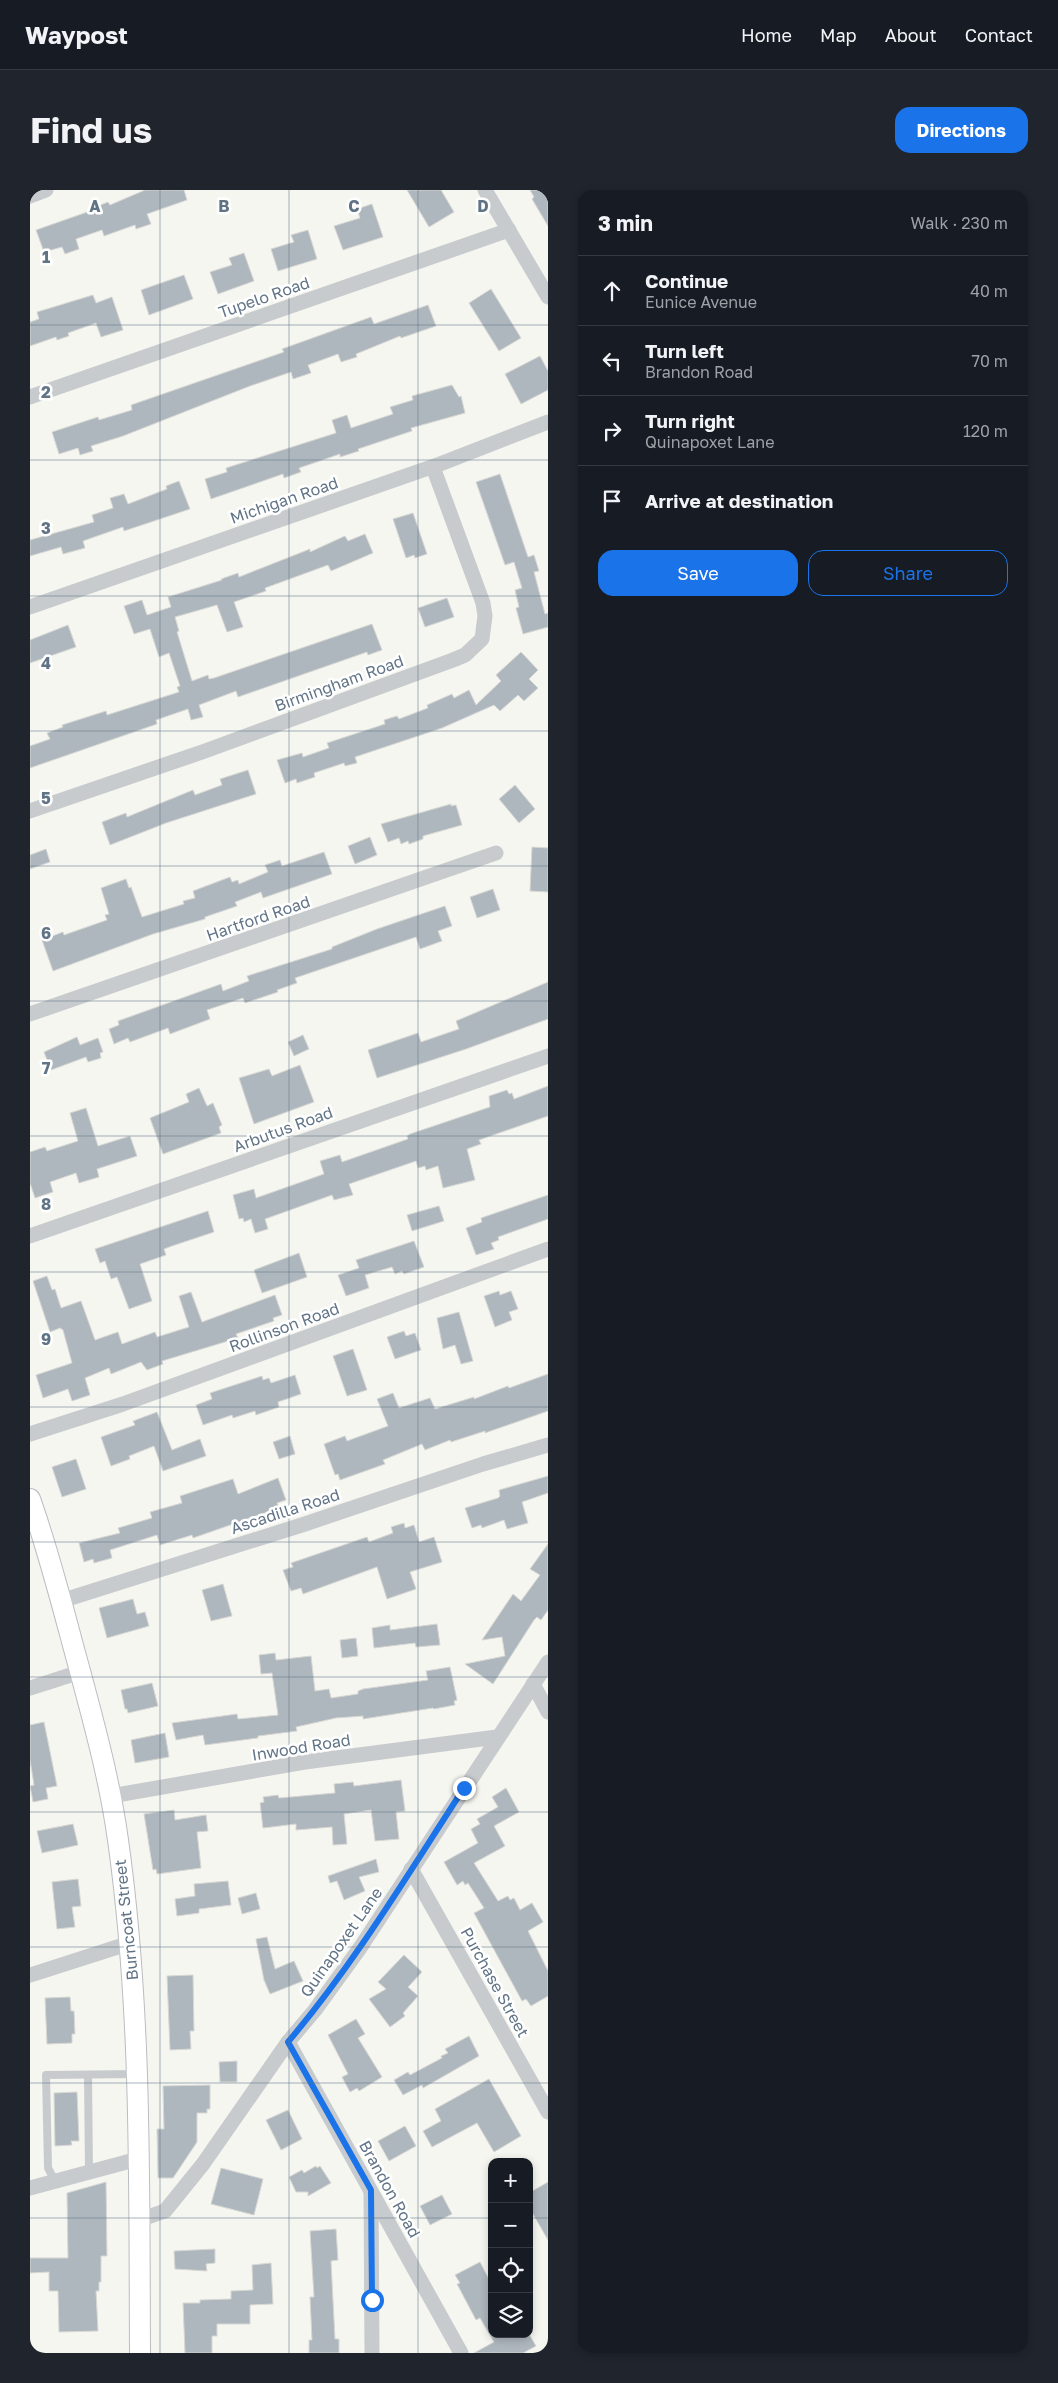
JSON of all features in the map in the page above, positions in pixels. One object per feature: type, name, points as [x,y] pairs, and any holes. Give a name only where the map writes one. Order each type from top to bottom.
[{"type":"main road","name":"Burncoat Street","points":[[30,1499],[61,1601],[105,1764],[111,1796],[130,1943],[137,2074],[140,2353]]},
{"type":"street","points":[[30,196],[46,190]]},
{"type":"street","points":[[485,190],[548,297]]},
{"type":"street","name":"Tupelo Road","points":[[30,397],[509,230]]},
{"type":"street","name":"Michigan Road","points":[[30,607],[433,466],[548,422]]},
{"type":"street","name":"Birmingham Road","points":[[30,811],[205,751],[453,660],[476,647],[485,632],[483,603],[433,466]]},
{"type":"street","name":"Hartford Road","points":[[30,1014],[496,853]]},
{"type":"street","name":"Arbutus Road","points":[[30,1236],[548,1056]]},
{"type":"street","name":"Rollinson Road","points":[[30,1434],[123,1404],[548,1249]]},
{"type":"street","name":"Ascadilla Road","points":[[61,1601],[305,1524],[483,1464],[548,1446]]},
{"type":"street","name":"Quinapoxet Lane","points":[[139,2220],[165,2211],[202,2164],[288,2042],[315,2010],[360,1948],[548,1662]]},
{"type":"street","points":[[30,1688],[80,1672]]},
{"type":"street","points":[[533,1684],[548,1712]]},
{"type":"street","name":"Inwood Road","points":[[111,1796],[305,1762],[497,1737]]},
{"type":"street","name":"Purchase Street","points":[[411,1869],[548,2112]]},
{"type":"street","points":[[30,1976],[130,1943]]},
{"type":"street","name":"Brandon Road","points":[[288,2042],[461,2353]]},
{"type":"street","points":[[30,2188],[138,2159]]},
{"type":"street","points":[[371,2190],[372,2353]]},
{"type":"lane","points":[[55,2181],[48,2168],[46,2076],[137,2074]]},
{"type":"lane","points":[[88,2075],[89,2172]]},
{"type":"building","points":[[145,190],[184,190],[187,200],[147,214],[151,224],[136,229],[135,225],[104,236],[102,230],[76,239],[79,249],[65,254],[62,247],[44,252],[36,230],[93,210],[93,208],[108,202],[110,205]]},
{"type":"building","points":[[407,190],[441,190],[454,212],[429,227]]},
{"type":"building","points":[[530,190],[548,190],[548,226],[532,199],[534,197]]},
{"type":"building","points":[[372,204],[383,237],[343,250],[334,226],[360,218],[357,209]]},
{"type":"building","points":[[308,230],[317,259],[278,271],[271,249],[294,242],[291,235]]},
{"type":"building","points":[[244,253],[254,281],[218,294],[210,272],[232,265],[229,258]]},
{"type":"building","points":[[184,275],[193,299],[149,315],[141,290]]},
{"type":"building","points":[[491,289],[521,338],[499,351],[469,303]]},
{"type":"building","points":[[93,295],[96,303],[112,297],[123,330],[101,337],[96,323],[68,333],[69,336],[57,340],[56,337],[30,346],[30,322],[39,319],[37,312]]},
{"type":"building","points":[[428,305],[436,326],[401,338],[400,336],[356,354],[357,357],[341,362],[338,354],[308,365],[311,373],[293,379],[291,372],[250,386],[123,436],[91,446],[93,451],[80,455],[78,448],[59,454],[52,432],[98,417],[99,420],[132,410],[131,405],[284,352],[282,349],[371,317],[374,324]]},
{"type":"building","points":[[540,356],[548,371],[548,390],[521,404],[505,374]]},
{"type":"building","points":[[452,385],[459,397],[461,396],[465,413],[411,428],[412,431],[358,449],[359,451],[340,457],[340,454],[299,468],[301,472],[284,478],[283,474],[211,499],[205,479],[227,472],[226,468],[336,433],[332,420],[347,415],[351,428],[393,414],[390,407],[413,400],[412,396]]},
{"type":"building","points":[[500,474],[528,557],[534,555],[539,571],[534,572],[545,614],[548,613],[548,627],[523,634],[516,608],[519,607],[515,590],[522,588],[514,562],[505,565],[476,482]]},
{"type":"building","points":[[179,481],[190,509],[124,531],[123,527],[83,541],[85,548],[63,554],[61,547],[30,556],[30,540],[94,522],[92,515],[113,508],[110,498],[124,494],[128,504],[167,489],[166,486]]},
{"type":"building","points":[[413,513],[427,554],[415,558],[414,555],[406,558],[393,519]]},
{"type":"building","points":[[365,534],[373,553],[331,571],[328,565],[265,588],[266,591],[234,602],[243,627],[227,632],[217,605],[175,617],[179,631],[177,632],[192,681],[208,675],[209,679],[214,678],[372,624],[382,650],[368,655],[367,652],[238,697],[236,691],[199,705],[203,717],[191,720],[188,709],[156,720],[157,724],[30,768],[30,746],[50,739],[47,733],[63,727],[62,725],[106,711],[107,715],[179,692],[177,687],[180,686],[169,653],[159,657],[150,629],[134,634],[124,606],[142,600],[147,615],[171,607],[168,597],[238,573],[239,577],[310,549],[310,552],[345,536],[348,541]]},
{"type":"building","points":[[447,598],[454,617],[425,627],[418,608]]},
{"type":"building","points":[[68,625],[76,647],[30,663],[30,640]]},
{"type":"building","points":[[521,652],[538,670],[529,679],[538,688],[524,701],[518,695],[500,711],[494,705],[442,728],[355,757],[357,763],[345,766],[344,763],[314,773],[315,777],[297,783],[296,779],[285,783],[277,760],[302,753],[303,757],[329,748],[327,743],[385,724],[384,720],[397,716],[399,719],[428,708],[427,705],[452,694],[454,698],[469,690],[476,705],[501,681],[496,675]]},
{"type":"building","points":[[248,770],[256,794],[166,823],[110,845],[102,822],[126,813],[127,817],[193,790],[195,795],[222,785],[220,779]]},
{"type":"building","points":[[515,785],[535,809],[519,823],[499,799]]},
{"type":"building","points":[[451,804],[451,806],[456,805],[462,825],[423,836],[423,839],[409,844],[408,841],[401,844],[399,838],[388,842],[381,824]]},
{"type":"building","points":[[370,837],[377,855],[355,864],[348,846]]},
{"type":"building","points":[[532,847],[548,848],[548,892],[530,891]]},
{"type":"building","points":[[46,849],[50,862],[30,869],[30,855]]},
{"type":"building","points":[[324,852],[332,874],[263,898],[261,892],[235,902],[237,906],[205,917],[205,919],[153,934],[53,971],[42,940],[63,932],[64,935],[107,920],[105,915],[109,914],[101,888],[126,879],[129,888],[131,887],[142,917],[184,904],[183,901],[195,898],[193,891],[230,877],[232,882],[238,880],[239,884],[268,872],[265,865],[280,860],[282,866]]},
{"type":"building","points":[[493,889],[500,910],[477,918],[470,897]]},
{"type":"building","points":[[445,906],[452,926],[438,931],[442,941],[420,949],[416,937],[295,978],[297,983],[277,990],[278,992],[245,1003],[243,998],[207,1010],[210,1019],[170,1034],[168,1028],[130,1042],[128,1038],[114,1044],[109,1029],[119,1025],[118,1021],[221,984],[223,991],[249,981],[247,976],[332,949],[332,947],[377,929]]},
{"type":"building","points":[[548,982],[548,1019],[466,1049],[377,1078],[368,1050],[418,1033],[421,1042],[459,1029],[456,1021]]},
{"type":"building","points":[[303,1035],[309,1049],[294,1056],[288,1042]]},
{"type":"building","points":[[77,1037],[80,1045],[98,1038],[103,1052],[100,1053],[101,1058],[88,1062],[86,1057],[51,1070],[44,1052]]},
{"type":"building","points":[[300,1065],[314,1102],[254,1124],[239,1078],[269,1069],[272,1076]]},
{"type":"building","points":[[548,1086],[548,1116],[479,1140],[481,1144],[467,1149],[475,1180],[443,1188],[438,1166],[426,1170],[425,1166],[418,1168],[416,1161],[349,1184],[353,1195],[334,1200],[332,1195],[265,1219],[268,1229],[255,1233],[251,1219],[244,1222],[243,1218],[239,1219],[233,1195],[254,1189],[256,1198],[324,1174],[320,1161],[340,1155],[342,1162],[408,1139],[407,1136],[410,1134],[490,1107],[489,1096],[507,1090],[509,1094],[512,1093],[514,1099]]},
{"type":"building","points":[[199,1088],[207,1106],[213,1103],[222,1125],[219,1127],[221,1133],[163,1154],[150,1118],[189,1102],[186,1094]]},
{"type":"building","points":[[86,1108],[98,1146],[130,1136],[137,1156],[97,1169],[99,1177],[79,1183],[76,1173],[50,1182],[53,1192],[35,1198],[30,1183],[30,1152],[45,1147],[47,1151],[78,1141],[70,1113]]},
{"type":"building","points":[[548,1195],[548,1219],[498,1237],[499,1240],[491,1243],[494,1249],[476,1255],[466,1228],[482,1222],[481,1218]]},
{"type":"building","points":[[439,1206],[444,1221],[412,1231],[407,1215]]},
{"type":"building","points":[[208,1211],[214,1232],[164,1249],[166,1255],[140,1264],[152,1301],[129,1309],[117,1277],[111,1279],[105,1261],[100,1263],[95,1249]]},
{"type":"building","points":[[414,1241],[424,1267],[404,1274],[402,1271],[395,1274],[392,1267],[365,1275],[369,1288],[346,1296],[338,1275],[359,1268],[356,1260]]},
{"type":"building","points":[[299,1253],[307,1277],[262,1293],[254,1270]]},
{"type":"building","points":[[47,1276],[52,1290],[55,1289],[61,1308],[81,1301],[95,1340],[118,1332],[122,1344],[155,1332],[157,1337],[189,1327],[179,1296],[191,1292],[202,1322],[275,1295],[282,1315],[273,1318],[274,1321],[236,1334],[238,1338],[162,1361],[163,1364],[147,1370],[141,1362],[111,1374],[109,1368],[85,1378],[90,1395],[72,1401],[68,1389],[43,1398],[36,1375],[72,1363],[63,1330],[60,1328],[50,1332],[33,1281]]},
{"type":"building","points":[[499,1291],[500,1295],[511,1291],[518,1309],[509,1312],[512,1320],[495,1327],[484,1296]]},
{"type":"building","points":[[459,1312],[473,1361],[461,1364],[455,1345],[443,1349],[437,1318]]},
{"type":"building","points":[[404,1331],[406,1336],[415,1333],[421,1350],[395,1359],[387,1337]]},
{"type":"building","points":[[353,1349],[367,1390],[347,1396],[333,1356]]},
{"type":"building","points":[[548,1374],[548,1411],[485,1433],[485,1431],[451,1442],[450,1440],[425,1450],[422,1444],[383,1460],[385,1464],[340,1480],[338,1474],[335,1475],[324,1444],[345,1436],[347,1441],[388,1426],[377,1399],[393,1393],[399,1408],[430,1398],[435,1409],[474,1397],[474,1399]]},
{"type":"building","points":[[295,1375],[301,1394],[278,1402],[279,1407],[256,1415],[255,1411],[233,1418],[232,1415],[203,1425],[196,1405],[212,1399],[210,1393],[262,1376],[263,1380],[269,1378],[271,1383]]},
{"type":"building","points":[[157,1412],[172,1450],[200,1439],[206,1456],[163,1471],[154,1446],[129,1456],[130,1459],[111,1466],[101,1437],[135,1425],[133,1421]]},
{"type":"building","points":[[290,1436],[295,1454],[279,1459],[273,1442]]},
{"type":"building","points":[[76,1459],[86,1489],[62,1497],[52,1467]]},
{"type":"building","points":[[548,1476],[548,1493],[522,1502],[528,1523],[507,1529],[504,1520],[482,1528],[481,1525],[472,1528],[465,1508],[498,1498],[500,1496],[499,1490]]},
{"type":"building","points":[[278,1478],[286,1500],[277,1503],[279,1508],[193,1538],[192,1535],[160,1545],[157,1535],[110,1550],[112,1558],[94,1563],[93,1559],[84,1562],[79,1543],[120,1533],[118,1528],[152,1518],[150,1512],[182,1503],[180,1496],[233,1479],[238,1494]]},
{"type":"building","points":[[404,1523],[405,1528],[414,1525],[419,1542],[434,1537],[442,1562],[410,1572],[416,1589],[387,1599],[377,1567],[303,1594],[301,1588],[291,1591],[283,1570],[293,1567],[291,1563],[367,1537],[369,1542],[393,1533],[391,1527]]},
{"type":"building","points":[[548,1544],[548,1610],[541,1620],[537,1617],[534,1620],[493,1684],[465,1664],[505,1656],[502,1637],[482,1640],[513,1594],[521,1601],[540,1575],[530,1569]]},
{"type":"building","points":[[223,1584],[232,1616],[211,1621],[202,1590]]},
{"type":"building","points":[[133,1599],[137,1614],[145,1612],[149,1626],[107,1638],[99,1608]]},
{"type":"building","points":[[437,1624],[440,1645],[416,1647],[415,1643],[374,1648],[372,1628],[390,1625],[390,1630]]},
{"type":"building","points":[[356,1638],[358,1656],[342,1658],[340,1640]]},
{"type":"building","points":[[275,1653],[276,1660],[311,1656],[315,1691],[329,1689],[331,1698],[358,1694],[358,1691],[363,1689],[428,1680],[426,1671],[450,1667],[457,1700],[454,1701],[455,1705],[434,1709],[363,1719],[363,1716],[336,1718],[296,1727],[297,1731],[258,1736],[258,1738],[205,1745],[203,1735],[176,1740],[172,1723],[237,1714],[238,1719],[278,1715],[272,1673],[261,1674],[259,1655]]},
{"type":"building","points":[[152,1683],[158,1706],[128,1713],[127,1709],[125,1709],[121,1690]]},
{"type":"building","points":[[44,1722],[57,1786],[46,1788],[48,1799],[33,1802],[30,1786],[34,1785],[30,1760],[30,1725]]},
{"type":"building","points":[[165,1733],[169,1757],[135,1763],[131,1740]]},
{"type":"building","points":[[401,1780],[405,1811],[396,1812],[399,1839],[375,1841],[371,1810],[344,1814],[347,1844],[333,1845],[332,1827],[296,1830],[296,1824],[263,1828],[260,1803],[264,1802],[263,1797],[278,1795],[279,1798],[335,1793],[334,1784],[353,1782],[354,1786]]},
{"type":"building","points":[[506,1788],[519,1812],[494,1826],[505,1846],[474,1863],[498,1901],[508,1896],[510,1900],[514,1898],[520,1910],[532,1903],[543,1922],[528,1931],[548,1971],[548,1996],[531,2006],[526,1999],[522,2001],[474,1913],[484,1908],[468,1883],[465,1885],[463,1881],[457,1885],[444,1862],[478,1843],[471,1829],[480,1824],[477,1819],[498,1807],[492,1797]]},
{"type":"building","points":[[174,1810],[175,1820],[206,1815],[208,1831],[197,1832],[201,1868],[157,1874],[156,1869],[153,1870],[144,1814]]},
{"type":"building","points":[[73,1824],[78,1845],[42,1853],[37,1831]]},
{"type":"building","points":[[376,1859],[379,1872],[359,1877],[365,1891],[344,1900],[337,1881],[330,1883],[328,1876]]},
{"type":"building","points":[[78,1879],[81,1906],[72,1907],[75,1927],[57,1929],[52,1882]]},
{"type":"building","points":[[228,1881],[231,1905],[199,1909],[199,1913],[177,1916],[175,1899],[195,1896],[194,1884]]},
{"type":"building","points":[[256,1893],[260,1909],[242,1914],[238,1898]]},
{"type":"building","points":[[267,1937],[275,1969],[294,1961],[303,1981],[270,1994],[264,1980],[256,1939]]},
{"type":"building","points":[[404,1955],[422,1972],[408,1987],[418,1996],[403,2013],[405,2016],[390,2027],[369,1999],[386,1989],[378,1982]]},
{"type":"building","points":[[193,1975],[194,2031],[190,2031],[191,2049],[170,2050],[167,1976]]},
{"type":"building","points":[[70,1997],[71,2011],[74,2011],[75,2034],[72,2034],[72,2043],[47,2044],[45,1998]]},
{"type":"building","points":[[356,2019],[365,2034],[358,2038],[382,2077],[359,2091],[357,2088],[350,2092],[342,2077],[348,2074],[328,2035]]},
{"type":"building","points":[[469,2036],[479,2056],[423,2088],[422,2085],[403,2095],[394,2080],[408,2072],[410,2075],[442,2058],[441,2056],[448,2053],[445,2049]]},
{"type":"building","points":[[237,2061],[237,2082],[220,2082],[219,2062]]},
{"type":"building","points":[[489,2079],[521,2136],[494,2152],[477,2123],[432,2147],[423,2131],[441,2121],[435,2109]]},
{"type":"building","points":[[210,2085],[210,2109],[207,2109],[207,2113],[197,2113],[197,2142],[173,2178],[158,2178],[157,2129],[164,2129],[163,2086]]},
{"type":"building","points":[[77,2092],[79,2141],[71,2141],[72,2145],[55,2146],[54,2093]]},
{"type":"building","points":[[288,2110],[302,2139],[281,2150],[266,2120]]},
{"type":"building","points":[[405,2126],[416,2146],[389,2161],[378,2141]]},
{"type":"building","points":[[316,2166],[317,2168],[320,2166],[331,2183],[308,2196],[308,2192],[296,2192],[289,2177],[302,2170],[304,2173]]},
{"type":"building","points":[[221,2168],[263,2179],[254,2215],[211,2204]]},
{"type":"building","points":[[106,2182],[107,2256],[101,2256],[101,2282],[99,2282],[99,2291],[96,2291],[98,2331],[59,2332],[58,2291],[49,2291],[49,2272],[30,2273],[30,2258],[68,2258],[67,2193]]},
{"type":"building","points":[[548,2182],[548,2240],[533,2214],[533,2191]]},
{"type":"building","points":[[442,2195],[452,2214],[430,2225],[420,2206]]},
{"type":"building","points":[[336,2229],[338,2260],[331,2261],[335,2339],[339,2339],[339,2353],[309,2353],[309,2340],[312,2340],[310,2297],[314,2297],[310,2231]]},
{"type":"building","points":[[215,2249],[215,2263],[206,2264],[207,2271],[175,2269],[174,2251]]},
{"type":"building","points":[[480,2262],[488,2277],[488,2332],[480,2318],[476,2320],[457,2284],[460,2283],[455,2275]]},
{"type":"building","points":[[271,2263],[273,2304],[250,2305],[250,2324],[217,2324],[217,2336],[212,2336],[212,2353],[185,2353],[183,2303],[200,2303],[200,2300],[231,2299],[231,2291],[253,2290],[252,2265]]},
{"type":"building","points":[[492,2338],[531,2338],[536,2346],[523,2353],[474,2353],[494,2342]]},
{"type":"route","points":[[372,2300],[371,2190],[288,2042],[315,2010],[360,1948],[464,1788]]}]
